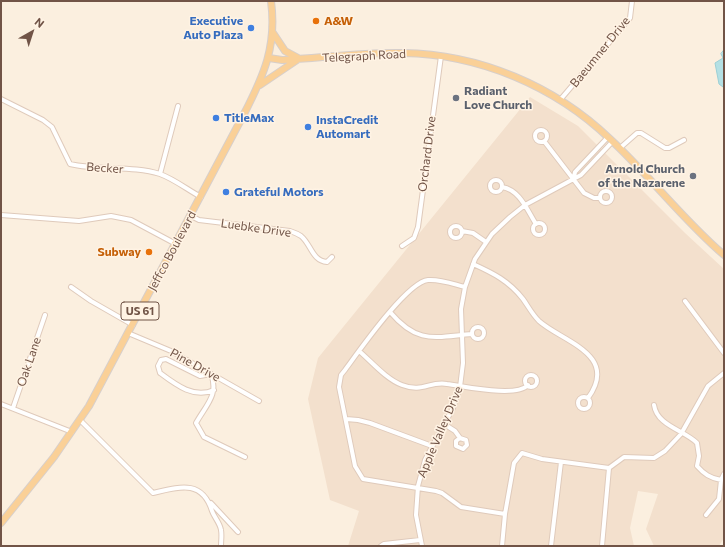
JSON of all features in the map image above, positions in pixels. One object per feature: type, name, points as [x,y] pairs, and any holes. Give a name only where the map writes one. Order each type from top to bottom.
[{"type":"main road","name":"Jeffco Boulevard","points":[[1,522],[54,457],[80,420],[133,325],[259,86],[269,58],[273,33],[271,1]]},
{"type":"main road","points":[[259,86],[275,73],[299,59],[285,51],[273,33]]},
{"type":"main road","name":"Telegraph Road","points":[[269,58],[282,60],[380,53],[404,53],[441,56],[498,70],[532,85],[560,100],[581,114],[611,139],[699,232],[724,255]]},
{"type":"street","name":"Baeumner Drive","points":[[560,100],[630,18],[632,1]]},
{"type":"street","name":"Orchard Drive","points":[[402,246],[414,238],[418,227],[441,56]]},
{"type":"street","name":"Becker","points":[[1,99],[52,127],[70,164],[84,167],[124,169],[160,174],[201,197]]},
{"type":"street","points":[[160,174],[178,106]]},
{"type":"street","points":[[620,148],[637,133],[641,133],[665,148],[669,148],[684,140]]},
{"type":"street","name":"Apple Valley Drive","points":[[422,546],[416,512],[417,489],[422,469],[452,408],[460,387],[463,360],[461,308],[465,287],[473,264],[486,242],[502,223],[525,206],[584,173],[611,139]]},
{"type":"street","points":[[544,141],[588,196],[600,198]]},
{"type":"street","points":[[502,187],[515,193],[536,224]]},
{"type":"street","points":[[1,214],[79,221],[111,216],[131,220],[176,244]]},
{"type":"street","name":"Luebke Drive","points":[[190,216],[199,220],[290,231],[300,235],[316,258],[322,262],[327,262],[332,257]]},
{"type":"street","points":[[462,231],[473,233],[486,242]]},
{"type":"street","points":[[473,264],[504,278],[523,299],[538,320],[547,327],[569,338],[590,355],[595,366],[596,377],[595,385],[588,398]]},
{"type":"street","points":[[465,287],[448,282],[428,280],[422,281],[412,288],[390,312],[341,375],[339,387],[355,466],[363,479],[442,493],[465,509],[506,514]]},
{"type":"street","points":[[71,287],[91,301],[133,325]]},
{"type":"street","points":[[685,301],[724,352]]},
{"type":"street","points":[[390,312],[411,330],[423,337],[448,338],[472,334]]},
{"type":"street","name":"Oak Lane","points":[[13,408],[45,315]]},
{"type":"street","name":"Pine Drive","points":[[128,334],[171,351],[259,401]]},
{"type":"street","points":[[359,351],[401,384],[415,389],[447,383],[460,387],[510,392],[519,391],[528,385]]},
{"type":"street","points":[[214,390],[200,394],[186,390],[160,373],[158,366],[161,360],[166,359],[200,376],[211,374],[214,390],[214,393],[196,423],[204,437],[245,457]]},
{"type":"street","points":[[502,546],[516,459],[522,454],[542,459],[609,468],[624,457],[654,458],[665,451],[681,433],[708,386],[724,373]]},
{"type":"street","points":[[1,404],[72,432]]},
{"type":"street","points":[[654,405],[654,410],[663,421],[697,443],[699,456],[697,466],[711,478],[721,480]]},
{"type":"street","points":[[80,420],[153,493],[180,487],[196,489],[202,492],[238,532]]},
{"type":"street","points":[[346,420],[364,421],[402,433],[432,446]]},
{"type":"street","points":[[444,424],[455,431],[460,438]]},
{"type":"street","points":[[551,546],[561,462]]},
{"type":"street","points":[[602,546],[609,468]]},
{"type":"street","points":[[706,515],[720,499],[721,480],[724,474]]},
{"type":"street","points":[[210,502],[221,530],[221,546]]},
{"type":"street","points":[[381,546],[384,544],[420,540]]},
{"type":"shaded area","points":[[530,97],[578,126],[685,233],[724,269],[724,538],[719,546],[654,546],[646,529],[658,494],[638,491],[630,528],[634,546],[348,546],[359,511],[330,500],[308,399],[318,358]]},
{"type":"water","points":[[724,50],[723,87],[719,84],[715,63],[723,58],[721,54]]},
{"type":"place","name":"A&W","points":[[316,21]]},
{"type":"place","name":"Executive Auto Plaza","points":[[251,28]]},
{"type":"place","name":"Radiant Love Church","points":[[456,98]]},
{"type":"place","name":"TitleMax","points":[[216,118]]},
{"type":"place","name":"InstaCredit Automart","points":[[308,127]]},
{"type":"place","name":"Arnold Church of the Nazarene","points":[[693,176]]},
{"type":"place","name":"Grateful Motors","points":[[226,192]]},
{"type":"place","name":"Subway","points":[[149,252]]}]
